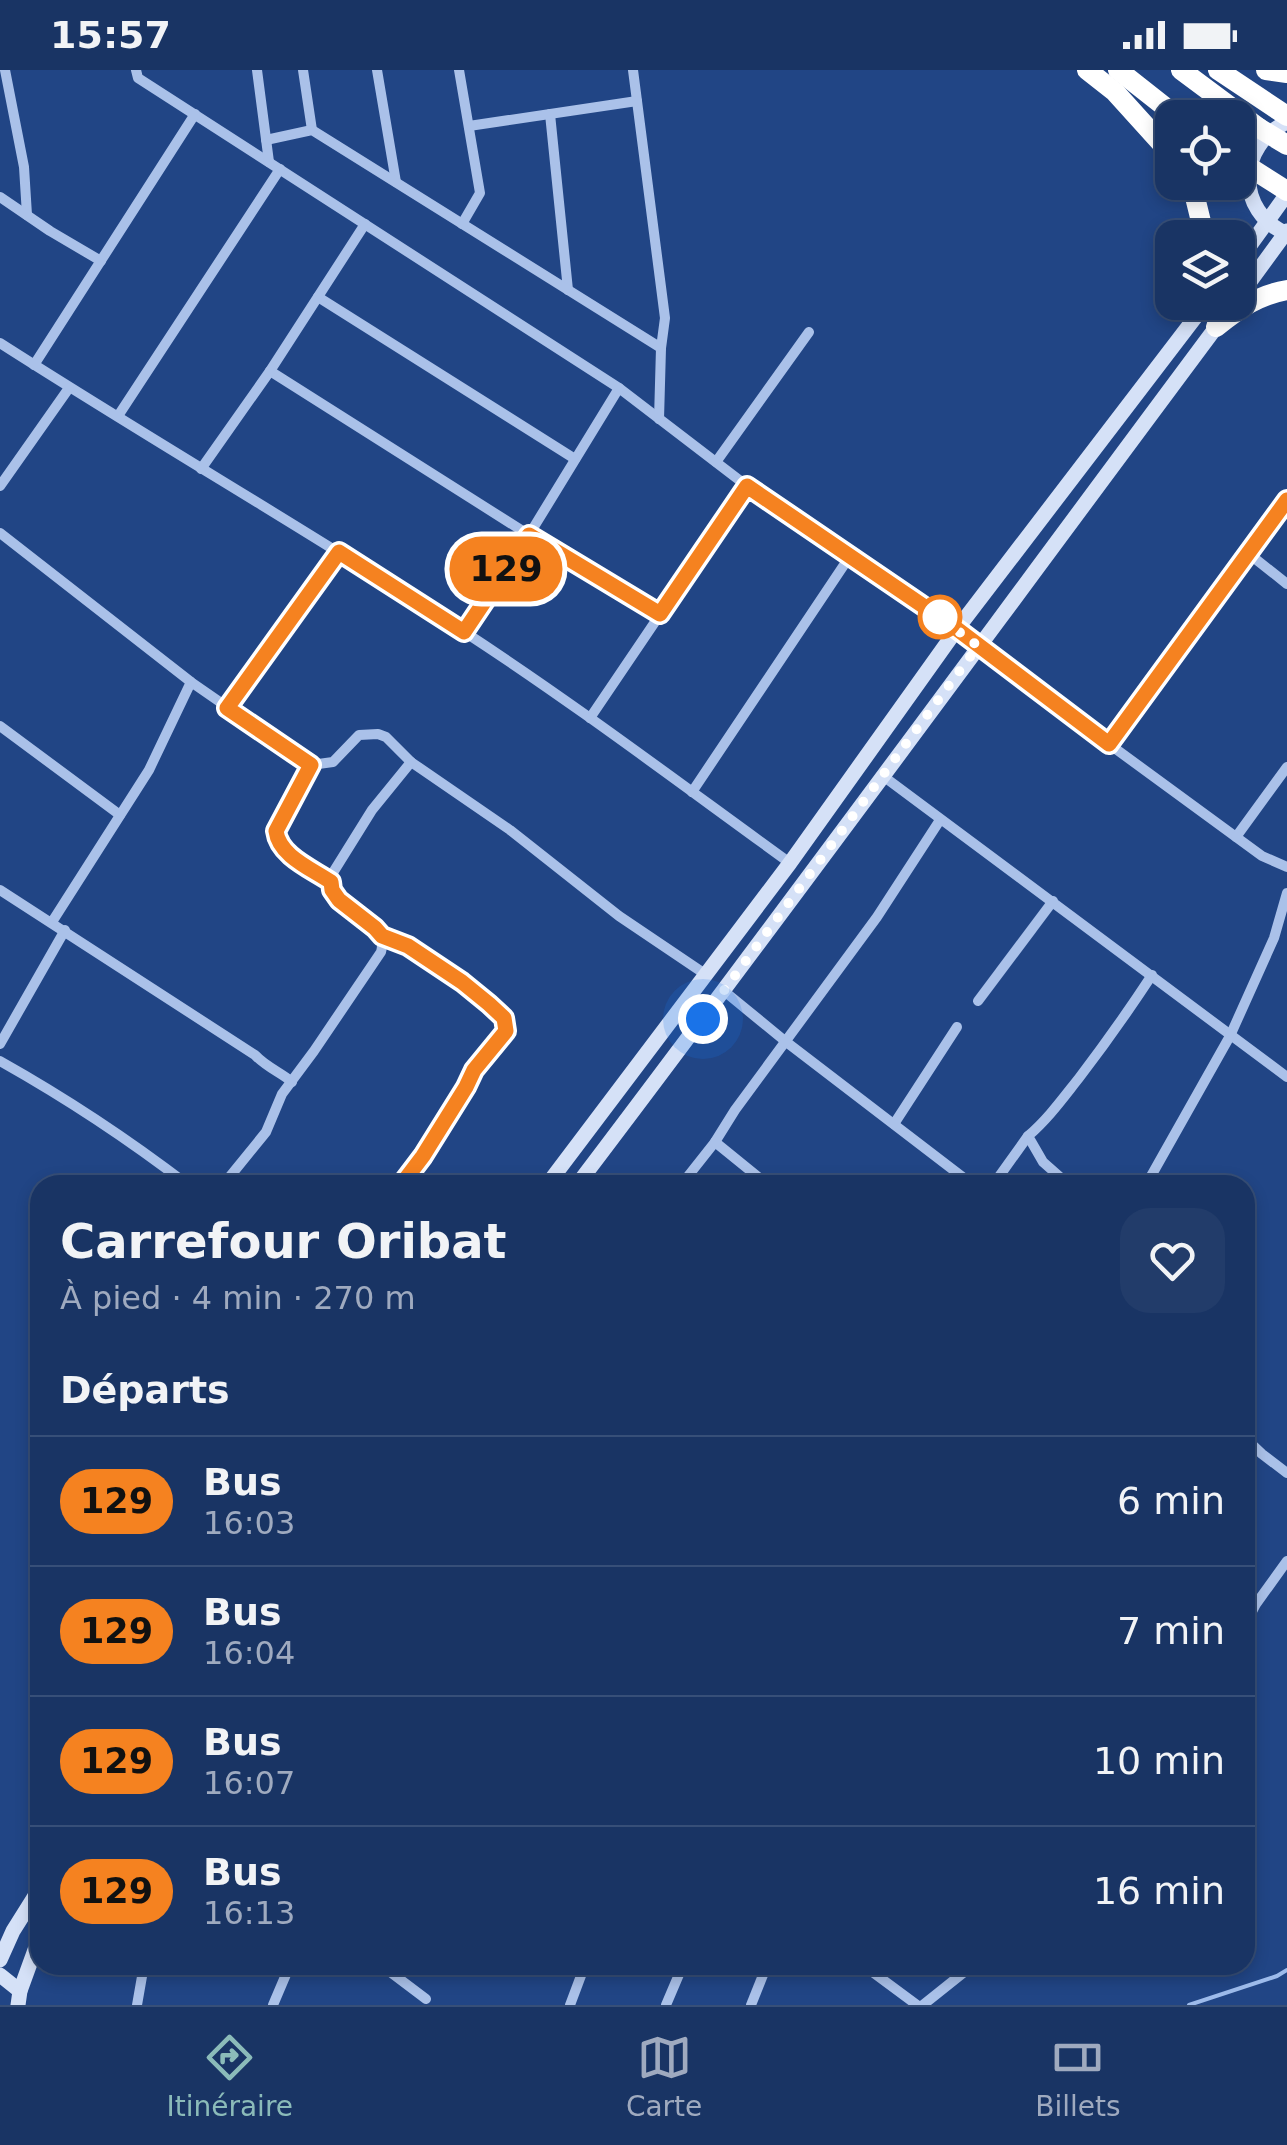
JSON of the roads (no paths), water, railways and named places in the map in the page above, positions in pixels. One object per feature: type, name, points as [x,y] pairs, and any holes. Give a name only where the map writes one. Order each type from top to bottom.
[{"type":"highway","points":[[1088,70],[1155,120]]},
{"type":"highway","points":[[1118,70],[1156,100]]},
{"type":"highway","points":[[1181,70],[1287,145]]},
{"type":"highway","points":[[1218,70],[1287,119]]},
{"type":"highway","points":[[1266,70],[1287,72]]},
{"type":"highway","points":[[1115,92],[1155,137]]},
{"type":"highway","points":[[1255,171],[1287,193]]},
{"type":"highway","points":[[1216,327],[1249,302],[1287,290]]},
{"type":"main road","points":[[1255,152],[1260,142],[1287,119]]},
{"type":"main road","points":[[1255,239],[1287,193]]},
{"type":"main road","points":[[1253,200],[1267,222],[1286,233],[1255,275]]},
{"type":"main road","points":[[554,1175],[790,863],[957,629],[1193,320]]},
{"type":"main road","points":[[585,1175],[1221,320]]},
{"type":"main road","points":[[0,1960],[30,1904]]},
{"type":"main road","points":[[0,1928],[25,1912]]},
{"type":"main road","points":[[19,1998],[30,1966]]},
{"type":"main road","points":[[0,1974],[19,1998]]},
{"type":"main road","points":[[0,1988],[19,1998]]},
{"type":"street","points":[[6,70],[4,86],[24,167],[26,215]]},
{"type":"street","points":[[136,70],[138,78],[619,388],[747,486],[957,629],[1262,856],[1287,867]]},
{"type":"street","points":[[257,70],[266,140],[275,166]]},
{"type":"street","points":[[303,70],[312,130]]},
{"type":"street","points":[[377,70],[396,183]]},
{"type":"street","points":[[460,70],[480,193],[462,224]]},
{"type":"street","points":[[633,70],[665,318],[660,348],[659,419]]},
{"type":"street","points":[[470,126],[637,100]]},
{"type":"street","points":[[34,365],[195,114]]},
{"type":"street","points":[[550,114],[568,290]]},
{"type":"street","points":[[266,140],[312,130],[660,348]]},
{"type":"street","points":[[118,416],[275,166]]},
{"type":"street","points":[[0,197],[102,261]]},
{"type":"street","points":[[201,468],[270,371],[365,224]]},
{"type":"street","points":[[318,297],[575,459]]},
{"type":"street","points":[[716,462],[810,332]]},
{"type":"street","points":[[0,343],[464,632],[790,863]]},
{"type":"street","points":[[270,371],[660,614]]},
{"type":"street","points":[[0,486],[69,388]]},
{"type":"street","points":[[464,632],[619,388]]},
{"type":"street","points":[[590,718],[747,486]]},
{"type":"street","points":[[1109,744],[1287,500]]},
{"type":"street","points":[[0,533],[190,682],[311,765],[332,762],[359,735],[386,738],[411,762],[704,974]]},
{"type":"street","points":[[227,708],[339,552]]},
{"type":"street","points":[[1248,553],[1287,584]]},
{"type":"street","points":[[692,792],[850,556]]},
{"type":"street","points":[[52,922],[149,770],[190,682]]},
{"type":"street","points":[[0,726],[120,814]]},
{"type":"street","points":[[409,1175],[474,1070],[506,1031],[504,1018],[462,982],[408,946],[382,936],[332,890],[334,871],[372,810],[411,762]]},
{"type":"street","points":[[311,765],[276,831],[277,842],[286,853],[331,882]]},
{"type":"street","points":[[1236,837],[1287,767]]},
{"type":"street","points":[[882,776],[1287,1078]]},
{"type":"street","points":[[690,1175],[877,917],[940,820]]},
{"type":"street","points":[[0,890],[292,1082]]},
{"type":"street","points":[[1152,1175],[1230,1036],[1274,938],[1287,894]]},
{"type":"street","points":[[978,1001],[1052,901]]},
{"type":"street","points":[[0,1044],[64,930]]},
{"type":"street","points":[[231,1175],[266,1132],[282,1094],[381,952],[382,936]]},
{"type":"street","points":[[1274,938],[1287,942]]},
{"type":"street","points":[[1001,1175],[1028,1136],[1043,1123],[1094,1058],[1152,976]]},
{"type":"street","points":[[724,991],[960,1175]]},
{"type":"street","points":[[894,1124],[956,1027]]},
{"type":"street","points":[[0,1060],[62,1096],[174,1175]]},
{"type":"street","points":[[1028,1136],[1044,1162],[1058,1175]]},
{"type":"street","points":[[716,1142],[756,1175]]},
{"type":"street","points":[[1255,1447],[1287,1473]]},
{"type":"street","points":[[1255,1606],[1287,1561]]},
{"type":"street","points":[[137,2005],[142,1975]]},
{"type":"street","points":[[274,2005],[286,1975]]},
{"type":"street","points":[[394,1975],[426,1999]]},
{"type":"street","points":[[570,2005],[582,1975]]},
{"type":"street","points":[[666,2005],[679,1975]]},
{"type":"street","points":[[752,2005],[760,1975]]},
{"type":"street","points":[[877,1975],[920,2005],[960,1975]]},
{"type":"waterway","points":[[1189,2005],[1287,1970]]}]
